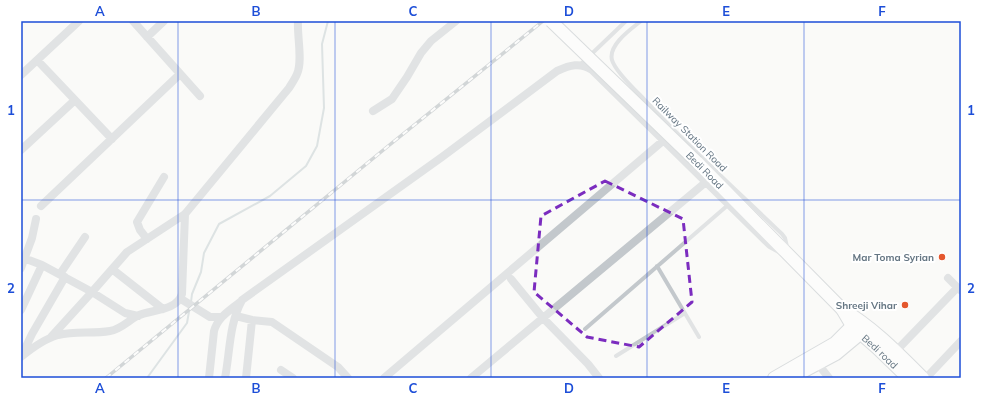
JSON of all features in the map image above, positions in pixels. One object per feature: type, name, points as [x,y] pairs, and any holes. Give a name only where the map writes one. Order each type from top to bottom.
[{"type":"main road","name":"Bedi Road","points":[[551,21],[693,158],[842,309],[860,326],[896,351],[924,378]]},
{"type":"main road","points":[[791,378],[836,354],[860,326]]},
{"type":"main road","points":[[774,378],[835,343],[860,326]]},
{"type":"main road","name":"Bedi road","points":[[860,326],[908,378]]},
{"type":"street","points":[[21,75],[79,21]]},
{"type":"street","points":[[132,21],[200,96]]},
{"type":"street","points":[[147,37],[164,21]]},
{"type":"street","points":[[49,339],[128,252],[185,214],[289,88],[297,74],[300,61],[298,21]]},
{"type":"street","points":[[373,111],[392,99],[404,83],[421,53],[431,41],[456,21]]},
{"type":"street","points":[[37,60],[112,139]]},
{"type":"street","points":[[209,378],[214,331],[216,324],[221,317],[242,300],[442,157],[558,71],[567,66],[581,64],[592,70],[770,245],[790,256]]},
{"type":"street","points":[[42,206],[180,74]]},
{"type":"street","points":[[21,150],[74,100]]},
{"type":"street","points":[[384,378],[664,140]]},
{"type":"street","points":[[147,239],[140,230],[137,222],[164,177]]},
{"type":"street","points":[[471,378],[706,182]]},
{"type":"street","points":[[21,357],[36,346],[57,335],[117,330],[138,316],[163,309],[181,299],[183,287],[185,214]]},
{"type":"street","points":[[21,268],[36,219]]},
{"type":"street","points":[[21,357],[63,275],[85,237]]},
{"type":"street","points":[[23,258],[63,275],[125,313],[138,316]]},
{"type":"street","points":[[21,310],[42,265]]},
{"type":"street","points":[[112,269],[163,309]]},
{"type":"street","points":[[896,351],[959,290],[948,278]]},
{"type":"street","points":[[511,279],[543,318],[588,364],[599,378]]},
{"type":"street","points":[[181,299],[210,317],[221,317]]},
{"type":"street","points":[[225,378],[233,327],[242,300]]},
{"type":"street","points":[[236,316],[252,320],[268,320],[272,322],[338,367],[348,378]]},
{"type":"street","points":[[246,378],[252,320]]},
{"type":"street","points":[[924,378],[961,341]]},
{"type":"street","points":[[818,364],[829,378]]},
{"type":"street","points":[[281,370],[293,378]]},
{"type":"lane","points":[[581,64],[626,21]]},
{"type":"lane","name":"Railway Station Road","points":[[641,21],[627,32],[614,47],[612,61],[624,77],[658,114],[782,234],[785,238],[790,256]]},
{"type":"lane","points":[[585,329],[729,204]]},
{"type":"lane","points":[[657,266],[699,336]]},
{"type":"lane","points":[[616,356],[685,313]]},
{"type":"highlighted area","points":[[605,181],[683,219],[692,302],[639,347],[587,337],[534,292],[541,216]]},
{"type":"waterway","points":[[191,302],[192,294],[201,272],[204,253],[219,224],[270,196],[306,166],[317,146],[324,108],[322,44],[328,21]]},
{"type":"waterway","points":[[147,378],[187,323],[190,306]]},
{"type":"railway","points":[[106,378],[543,21]]},
{"type":"place","name":"Mar Toma Syrian","points":[[942,257]]},
{"type":"place","name":"Shreeji Vihar","points":[[905,305]]}]
